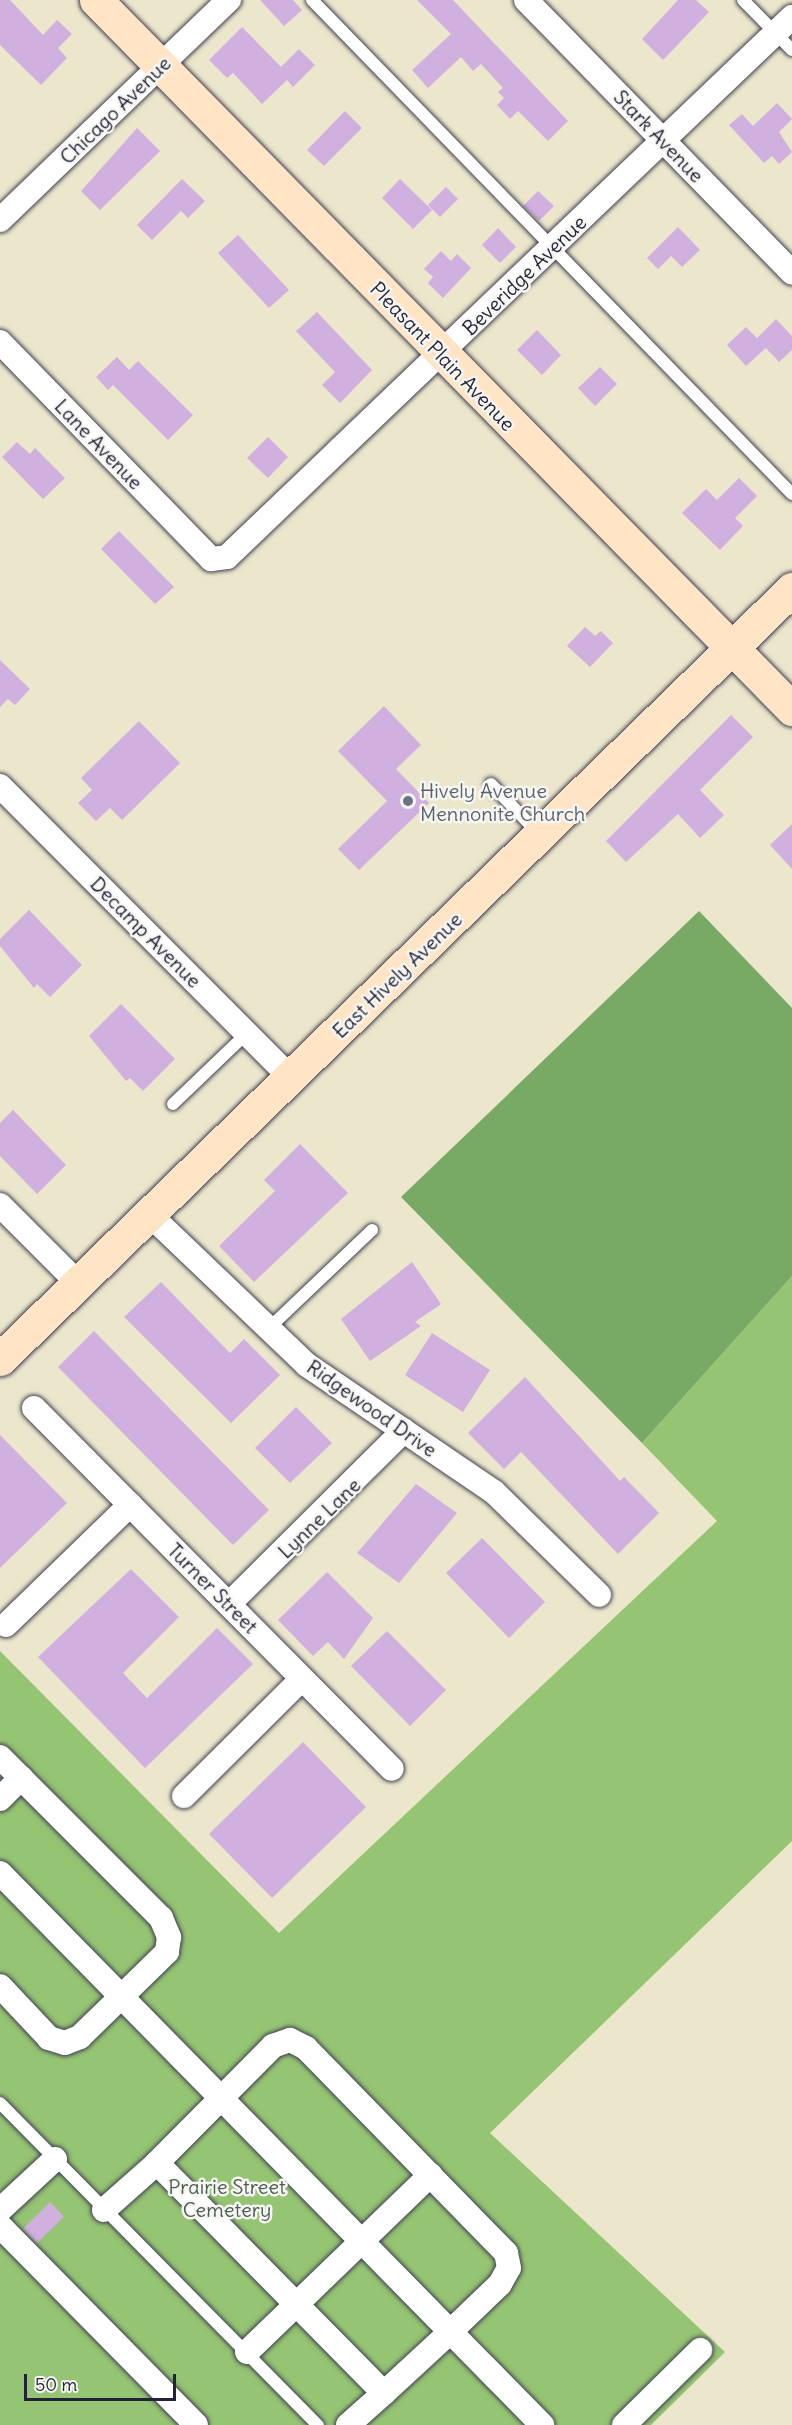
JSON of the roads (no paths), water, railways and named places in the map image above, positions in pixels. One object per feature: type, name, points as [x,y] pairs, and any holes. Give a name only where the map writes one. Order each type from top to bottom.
[{"type":"street","name":"Pleasant Plain Avenue","points":[[96,0],[439,352],[792,709]]},
{"type":"street","name":"Chicago Avenue","points":[[0,220],[229,0]]},
{"type":"street","name":"Stark Avenue","points":[[526,0],[792,273]]},
{"type":"street","name":"Beveridge Avenue","points":[[198,547],[211,559],[239,550],[439,352],[553,248],[784,25]]},
{"type":"street","name":"Lane Avenue","points":[[0,342],[198,547]]},
{"type":"street","name":"East Hively Avenue","points":[[0,1359],[792,589]]},
{"type":"street","name":"Decamp Avenue","points":[[0,786],[291,1078]]},
{"type":"street","points":[[0,1205],[79,1284]]},
{"type":"street","name":"Ridgewood Drive","points":[[150,1215],[267,1330],[307,1365],[494,1492],[599,1595]]},
{"type":"street","name":"Turner Street","points":[[34,1408],[230,1603],[392,1769]]},
{"type":"street","name":"Lynne Lane","points":[[230,1603],[404,1430]]},
{"type":"street","points":[[6,1625],[129,1505]]},
{"type":"street","points":[[184,1796],[302,1678]]},
{"type":"street","points":[[0,1757],[161,1918],[167,1952],[80,2037],[65,2043],[49,2038],[0,1986]]},
{"type":"street","points":[[0,1799],[21,1778]]},
{"type":"street","points":[[0,1873],[542,2425]]},
{"type":"street","points":[[104,2210],[222,2100],[273,2046],[290,2040],[306,2048],[506,2253],[509,2268],[500,2284],[348,2425]]},
{"type":"street","points":[[0,2210],[55,2159]]},
{"type":"street","points":[[157,2163],[299,2304],[384,2393]]},
{"type":"street","points":[[247,2352],[363,2243],[430,2175]]},
{"type":"street","points":[[0,2226],[196,2425]]},
{"type":"street","points":[[624,2425],[700,2350]]},
{"type":"lane","points":[[312,0],[792,494]]},
{"type":"lane","points":[[743,0],[784,25],[792,50]]},
{"type":"lane","points":[[491,784],[539,835]]},
{"type":"lane","points":[[173,1104],[247,1033]]},
{"type":"lane","points":[[267,1330],[372,1230]]},
{"type":"lane","points":[[0,2103],[318,2425]]},
{"type":"place","name":"Hively Avenue Mennonite Church","points":[[408,801]]},
{"type":"park label","name":"Prairie Street Cemetery","points":[[227,2198]]}]
